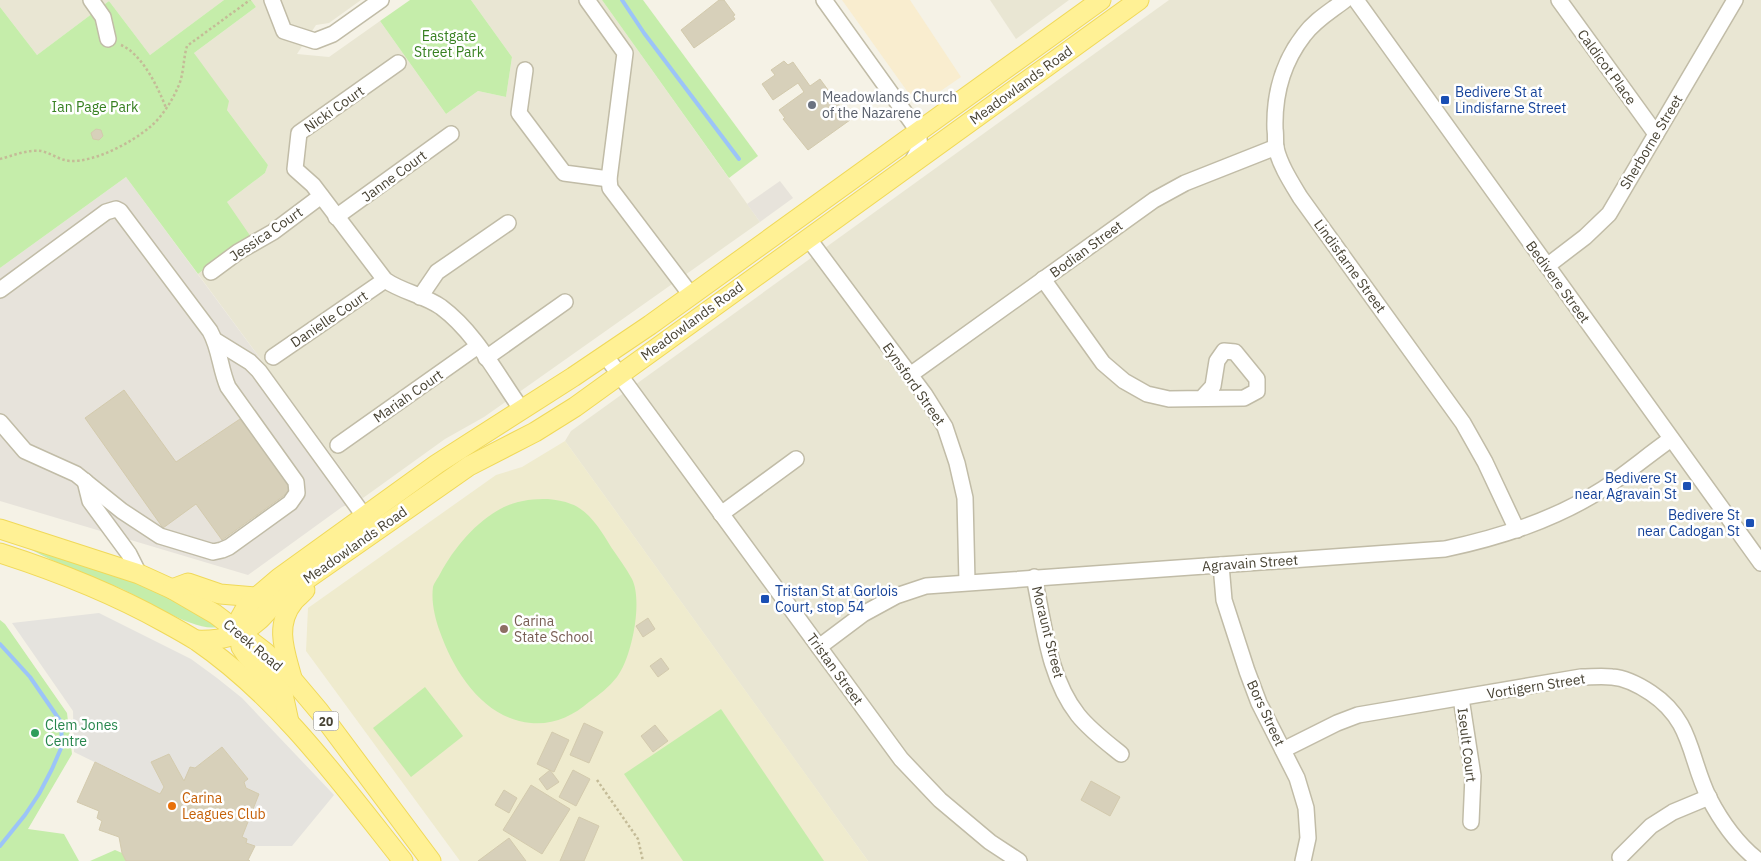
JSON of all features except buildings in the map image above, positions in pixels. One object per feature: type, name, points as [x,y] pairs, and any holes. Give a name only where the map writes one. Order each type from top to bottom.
[{"type":"main road","name":"Meadowlands Road","points":[[239,632],[242,613],[279,578],[437,464],[605,355],[691,295],[1101,0]]},
{"type":"main road","name":"Meadowlands Road","points":[[196,640],[222,640],[254,624],[280,598],[469,466],[552,422],[575,407],[618,374],[1139,0]]},
{"type":"main road","name":"Creek Road","points":[[0,529],[138,574],[172,589],[216,614],[265,652],[292,679],[334,730],[431,861]]},
{"type":"main road","name":"20","points":[[0,553],[100,590],[146,612],[196,640],[250,683],[289,722],[314,749],[403,861]]},
{"type":"main road","points":[[292,679],[282,643],[283,622],[294,600],[305,591],[308,579]]},
{"type":"main road","points":[[172,589],[188,583],[220,594],[257,597]]},
{"type":"main road","points":[[239,632],[244,652],[283,694],[289,722]]},
{"type":"street","points":[[91,0],[103,17],[108,39]]},
{"type":"street","points":[[272,0],[284,31],[316,41],[333,34],[381,0]]},
{"type":"street","points":[[587,0],[625,52],[609,179],[610,188],[691,295]]},
{"type":"street","points":[[824,0],[918,131],[920,147],[911,164]]},
{"type":"street","name":"Lindisfarne Street","points":[[1345,0],[1320,18],[1304,35],[1288,61],[1278,89],[1275,116],[1276,148],[1286,172],[1300,197],[1463,423],[1485,462],[1517,530]]},
{"type":"street","name":"Bedivere Street","points":[[1356,0],[1761,563]]},
{"type":"street","name":"Caldicot Place","points":[[1559,0],[1656,134]]},
{"type":"street","name":"Sherborne Street","points":[[1547,266],[1585,238],[1609,214],[1735,0]]},
{"type":"street","name":"Nicki Court","points":[[321,196],[313,185],[295,169],[299,133],[398,64]]},
{"type":"street","points":[[525,70],[519,113],[564,173],[609,179]]},
{"type":"street","points":[[918,131],[937,135],[998,92],[1037,73]]},
{"type":"street","name":"Janne Court","points":[[336,217],[451,134]]},
{"type":"street","name":"Bodian Street","points":[[910,375],[1154,200],[1185,183],[1276,148]]},
{"type":"street","points":[[321,196],[385,280],[397,288],[438,306],[456,319],[469,333],[522,410]]},
{"type":"street","name":"Jessica Court","points":[[210,272],[238,252],[273,232],[321,196]]},
{"type":"street","points":[[0,290],[106,212],[116,209],[123,213],[204,322],[216,342],[228,387],[296,482],[297,493],[290,503],[229,547],[213,552],[160,536],[122,511],[86,481],[67,469],[25,451],[3,431]]},
{"type":"street","points":[[420,297],[437,272],[508,223]]},
{"type":"street","name":"Eynsford Street","points":[[808,238],[925,395],[945,427],[957,462],[965,498],[967,582]]},
{"type":"street","points":[[1044,279],[1103,363],[1124,381],[1147,394],[1169,399],[1202,398]]},
{"type":"street","name":"Danielle Court","points":[[272,357],[385,280]]},
{"type":"street","name":"Mariah Court","points":[[338,445],[482,352],[565,302]]},
{"type":"street","points":[[216,342],[250,362],[258,371],[376,532]]},
{"type":"street","name":"Tristan Street","points":[[605,355],[901,759],[940,800],[990,842],[1019,861]]},
{"type":"street","name":"Agravain Street","points":[[819,647],[863,614],[896,596],[926,586],[1445,549],[1484,541],[1546,519],[1604,488],[1671,439]]},
{"type":"street","points":[[721,514],[796,459]]},
{"type":"street","points":[[86,481],[90,501],[129,554],[138,574]]},
{"type":"street","name":"Bors Street","points":[[1221,565],[1224,600],[1235,637],[1259,703],[1297,778],[1306,808],[1308,838],[1303,861]]},
{"type":"street","name":"Moraunt Street","points":[[1034,577],[1053,666],[1063,690],[1078,715],[1100,737],[1121,754]]},
{"type":"street","name":"Vortigern Street","points":[[1283,750],[1337,723],[1358,715],[1581,677],[1613,677],[1639,685],[1660,698],[1677,716],[1688,736],[1709,797],[1737,840],[1759,861]]},
{"type":"street","name":"Iseult Court","points":[[1461,698],[1473,776],[1471,822]]},
{"type":"street","points":[[1620,857],[1651,826],[1673,812],[1709,797]]},
{"type":"path","points":[[0,159],[28,152],[42,151],[60,160],[72,161],[95,157],[128,142],[150,126],[166,109],[179,85],[188,46],[250,0]]},
{"type":"path","points":[[108,39],[133,52],[158,87],[166,109]]},
{"type":"path","points":[[596,780],[638,839],[643,861]]},
{"type":"shaded area","points":[[0,0],[224,0],[150,55],[109,1],[37,55],[0,7]]},
{"type":"shaded area","points":[[251,0],[361,0],[329,23],[316,25],[297,54],[329,57],[380,21],[446,114],[478,91],[506,97],[512,57],[471,0],[602,0],[760,222],[484,417],[445,439],[363,498],[198,274],[232,247],[227,202],[265,173],[268,165],[227,110],[194,53],[256,7]]},
{"type":"shaded area","points":[[842,0],[910,0],[961,77],[926,101],[912,98]]},
{"type":"shaded area","points":[[990,0],[1069,0],[1016,39]]},
{"type":"shaded area","points":[[1169,0],[1761,0],[1761,861],[868,861],[565,441],[571,431]]},
{"type":"shaded area","points":[[126,177],[363,498],[342,507],[248,575],[0,501],[0,268]]},
{"type":"shaded area","points":[[780,181],[793,198],[760,222],[747,204]]},
{"type":"shaded area","name":"Carina State School","points":[[565,441],[868,861],[460,861],[306,651],[308,608],[496,475],[522,467]]},
{"type":"shaded area","points":[[99,613],[191,659],[217,678],[242,698],[334,795],[292,846],[255,846],[246,843],[247,839],[242,837],[259,794],[246,788],[244,782],[248,779],[222,747],[195,768],[184,781],[169,754],[151,762],[164,787],[160,794],[74,752],[73,711],[12,623]]},
{"type":"green space","name":"Ian Page Park","points":[[224,0],[251,0],[256,7],[194,53],[229,101],[227,110],[268,165],[265,173],[227,202],[251,237],[232,247],[198,274],[126,177],[0,268],[0,7],[37,55],[109,1],[150,55]]},
{"type":"green space","name":"Eastgate Street Park","points":[[410,0],[471,0],[512,57],[506,97],[478,91],[446,114],[380,21]]},
{"type":"green space","points":[[602,0],[643,0],[758,156],[729,178]]},
{"type":"green space","points":[[548,499],[566,502],[578,507],[594,522],[632,579],[635,589],[636,614],[627,656],[617,677],[611,684],[583,707],[569,715],[547,723],[531,723],[514,720],[499,713],[473,691],[454,663],[440,632],[434,610],[433,587],[452,554],[485,519],[504,507],[515,503]]},
{"type":"green space","points":[[33,544],[178,597],[217,627],[196,625],[183,620],[122,589],[41,555],[30,549]]},
{"type":"green space","name":"Clem Jones Centre","points":[[0,620],[5,624],[67,713],[72,754],[28,829],[64,834],[79,861],[0,861]]},
{"type":"green space","points":[[425,687],[463,736],[411,777],[373,728]]},
{"type":"green space","points":[[721,709],[824,861],[683,861],[624,774]]},
{"type":"green space","points":[[115,850],[122,853],[126,861],[90,861]]},
{"type":"waterway","points":[[622,0],[644,33],[739,159]]},
{"type":"waterway","points":[[0,644],[30,677],[61,722],[62,746],[39,794],[0,846]]},
{"type":"place","name":"Bedivere St at Lindisfarne Street","points":[[1445,100]]},
{"type":"place","name":"Meadowlands Church of the Nazarene","points":[[812,105]]},
{"type":"place","name":"Bedivere St near Agravain St","points":[[1687,486]]},
{"type":"place","name":"Bedivere St near Cadogan St","points":[[1750,523]]},
{"type":"place","name":"Tristan St at Gorlois Court, stop 54","points":[[765,599]]},
{"type":"place","name":"Carina State School","points":[[504,629]]},
{"type":"place","name":"Clem Jones Centre","points":[[35,733]]},
{"type":"place","name":"Carina Leagues Club","points":[[172,806]]}]
